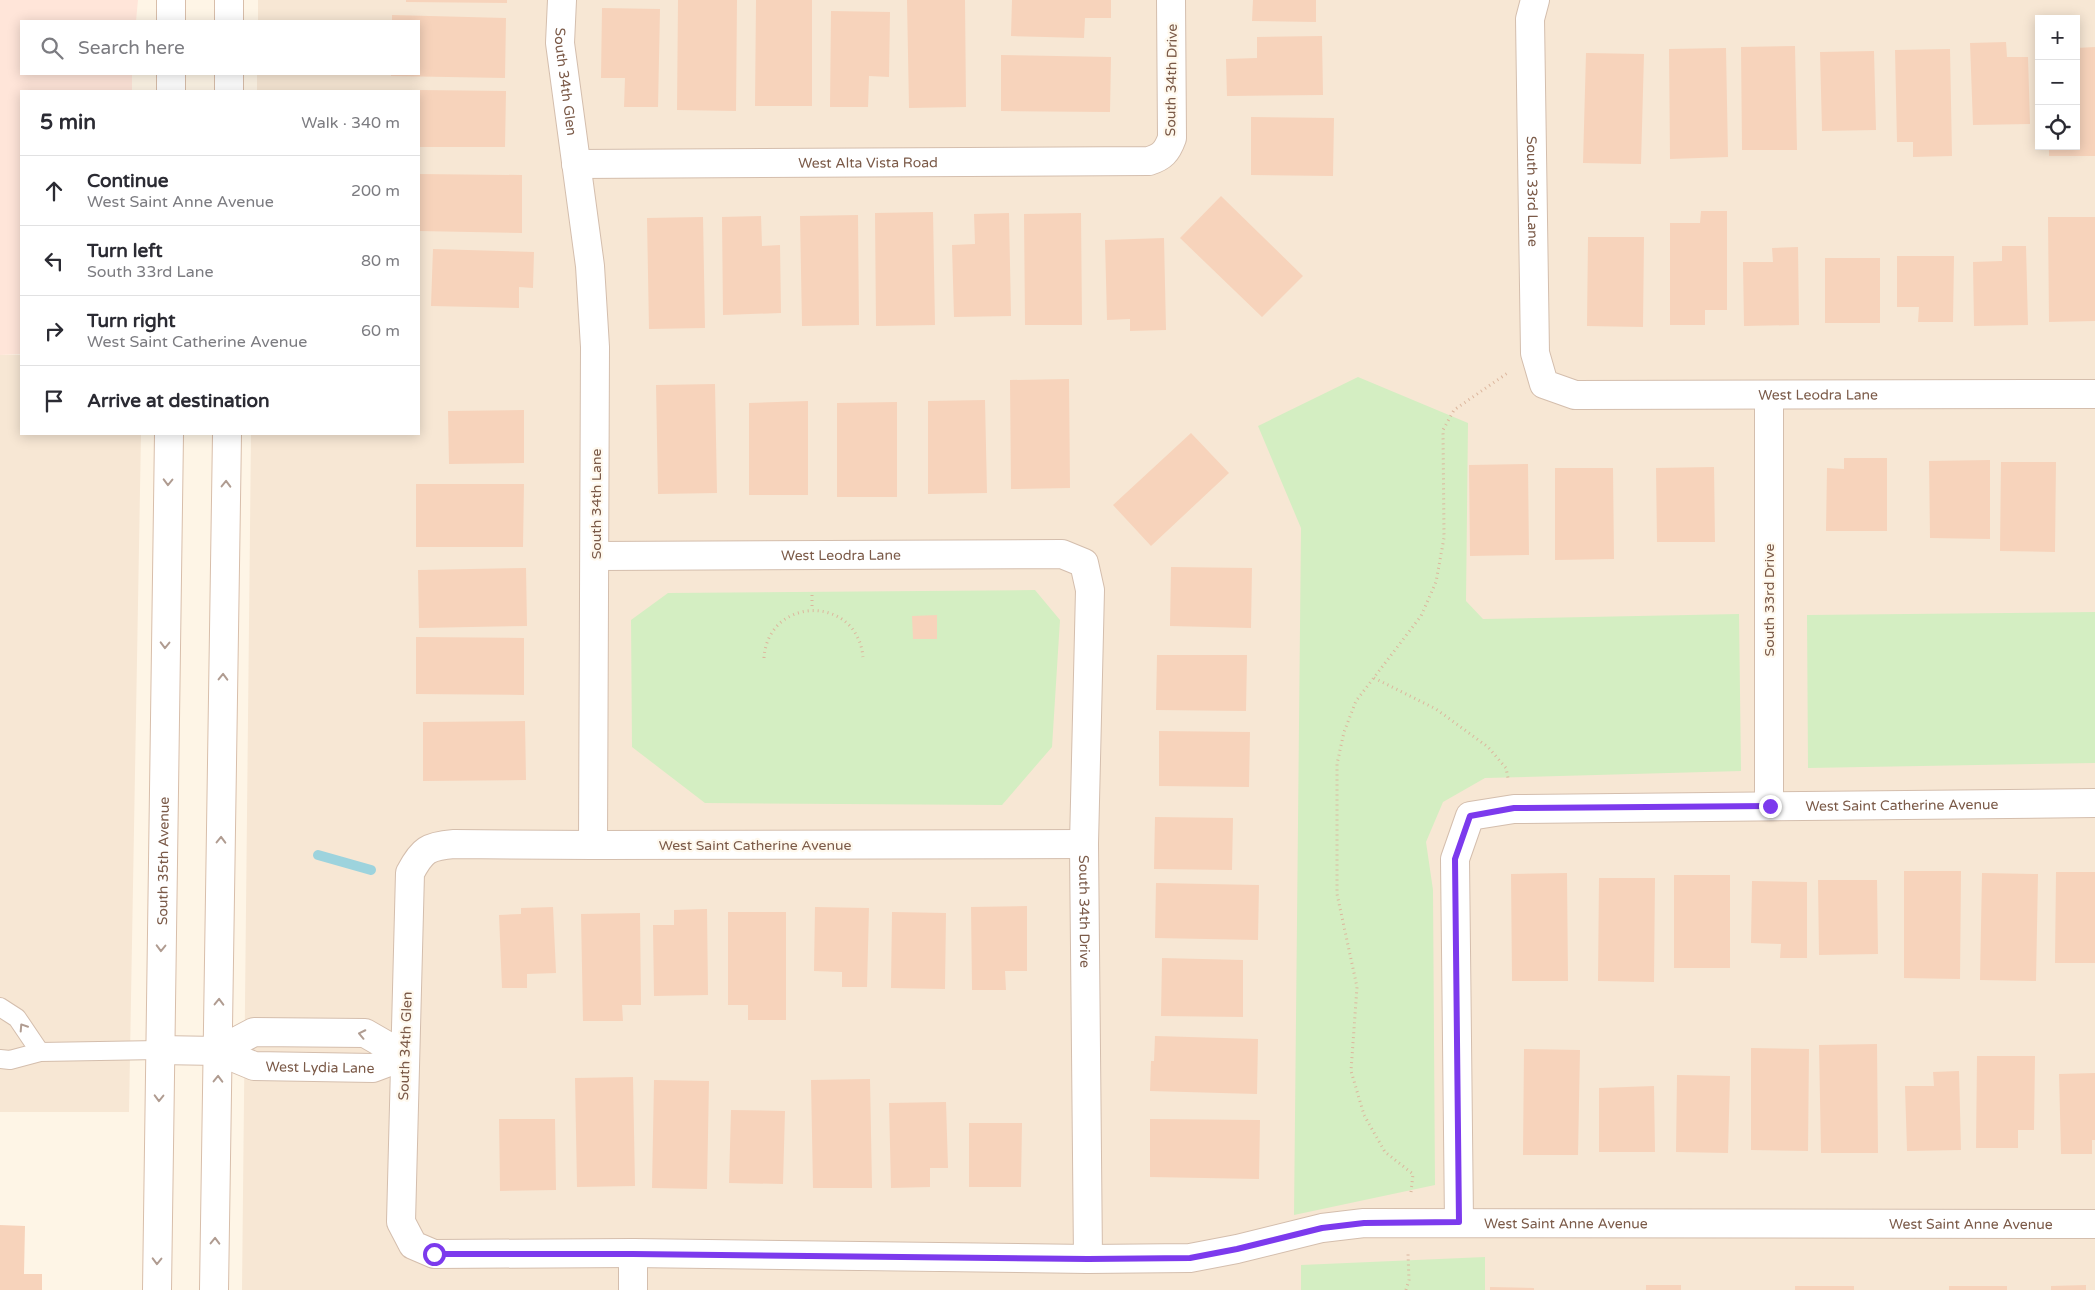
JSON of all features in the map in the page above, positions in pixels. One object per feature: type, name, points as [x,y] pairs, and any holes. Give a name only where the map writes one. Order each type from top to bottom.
[{"type":"street","points":[[171,0],[171,20]]},
{"type":"street","points":[[229,0],[229,20]]},
{"type":"street","name":"South 34th Glen","points":[[562,0],[560,43],[576,164]]},
{"type":"street","name":"South 34th Drive","points":[[1161,158],[1168,149],[1172,138],[1171,0]]},
{"type":"street","name":"South 33rd Lane","points":[[1535,0],[1530,19],[1535,353],[1544,384]]},
{"type":"street","points":[[171,75],[171,90]]},
{"type":"street","points":[[229,75],[229,90]]},
{"type":"street","name":"West Alta Vista Road","points":[[576,164],[1149,161],[1161,158]]},
{"type":"street","name":"South 34th Lane","points":[[576,164],[590,266],[596,347],[593,845]]},
{"type":"street","name":"West Leodra Lane","points":[[1544,384],[1575,395],[2095,394]]},
{"type":"street","name":"South 33rd Drive","points":[[1770,395],[1770,806]]},
{"type":"street","name":"South 35th Avenue","points":[[156,1290],[169,435]]},
{"type":"street","points":[[214,1290],[226,435]]},
{"type":"street","name":"West Leodra Lane","points":[[596,556],[1062,554],[1084,564]]},
{"type":"street","name":"South 34th Drive","points":[[1084,564],[1090,590],[1084,844],[1088,1259]]},
{"type":"street","name":"West Saint Catherine Avenue","points":[[1459,1222],[1455,859],[1470,816],[1514,808],[2095,802]]},
{"type":"street","name":"West Saint Catherine Avenue","points":[[426,850],[438,845],[454,844],[1084,844]]},
{"type":"street","name":"South 34th Glen","points":[[413,1244],[401,1222],[410,873],[426,850]]},
{"type":"street","name":"West Lydia Lane","points":[[159,1050],[218,1051],[254,1032],[365,1033],[405,1056]]},
{"type":"street","name":"West Saint Anne Avenue","points":[[413,1244],[434,1254],[633,1254],[1088,1259],[1190,1258],[1237,1249],[1322,1228],[1364,1223],[2095,1224]]},
{"type":"street","points":[[633,1254],[633,1290]]},
{"type":"lane","points":[[0,1007],[17,1018],[40,1052]]},
{"type":"lane","points":[[0,1059],[10,1060],[40,1052],[159,1050]]},
{"type":"path","points":[[1408,1223],[1413,1174],[1385,1152],[1364,1115],[1351,1071],[1356,987],[1337,894],[1337,764],[1344,732],[1356,701],[1420,616],[1436,582],[1444,538],[1443,430],[1454,410],[1535,353]]},
{"type":"path","points":[[812,595],[812,610]]},
{"type":"path","points":[[764,658],[767,641],[778,624],[794,614],[812,610],[822,610],[844,619],[858,636],[863,657]]},
{"type":"path","points":[[1374,678],[1436,709],[1488,747],[1506,768],[1514,808]]},
{"type":"shaded area","points":[[0,0],[138,0],[136,20],[20,20],[20,75],[132,75],[132,90],[20,90],[20,354],[0,355]]},
{"type":"shaded area","points":[[258,0],[2095,0],[2095,1290],[242,1290],[251,435],[420,435],[420,90],[257,90],[257,75],[420,75],[420,20],[258,20]]},
{"type":"shaded area","points":[[0,355],[20,355],[20,435],[141,435],[129,1112],[0,1112]]},
{"type":"green space","points":[[1358,377],[1468,423],[1466,601],[1483,619],[1739,614],[1741,771],[1485,778],[1443,802],[1426,842],[1433,890],[1435,1185],[1294,1215],[1301,528],[1258,426]]},
{"type":"green space","points":[[1035,590],[1060,620],[1052,747],[1002,805],[705,803],[632,747],[631,620],[668,593]]},
{"type":"green space","points":[[2095,612],[2095,763],[1808,768],[1807,615]]},
{"type":"green space","points":[[1485,1257],[1485,1290],[1301,1290],[1301,1265]]},
{"type":"building","points":[[406,0],[507,0],[507,3],[406,2]]},
{"type":"building","points":[[678,0],[737,0],[736,111],[677,110]]},
{"type":"building","points":[[756,0],[812,0],[812,106],[755,106]]},
{"type":"building","points":[[907,0],[965,0],[966,107],[909,108]]},
{"type":"building","points":[[1012,0],[1111,0],[1111,18],[1085,18],[1084,38],[1011,36]]},
{"type":"building","points":[[1253,0],[1316,0],[1316,22],[1252,21]]},
{"type":"building","points":[[602,8],[660,9],[658,107],[624,107],[625,78],[601,78]]},
{"type":"building","points":[[831,11],[890,12],[889,77],[869,76],[868,107],[830,107]]},
{"type":"building","points":[[392,15],[506,18],[505,78],[391,76],[420,75],[420,20],[392,20]]},
{"type":"building","points":[[1322,36],[1323,95],[1227,96],[1226,59],[1257,58],[1257,37]]},
{"type":"building","points":[[2006,42],[2007,57],[2028,57],[2030,124],[1973,125],[1970,43]]},
{"type":"building","points":[[1795,46],[1797,150],[1742,150],[1741,47]]},
{"type":"building","points":[[2095,47],[2095,156],[2049,156],[2049,150],[2080,150],[2080,48]]},
{"type":"building","points":[[1726,48],[1728,157],[1670,159],[1669,49]]},
{"type":"building","points":[[1950,49],[1952,156],[1913,157],[1913,142],[1897,142],[1895,50]]},
{"type":"building","points":[[1874,51],[1876,130],[1822,131],[1820,52]]},
{"type":"building","points":[[1586,53],[1644,54],[1641,164],[1583,163]]},
{"type":"building","points":[[1001,55],[1111,57],[1110,112],[1001,111]]},
{"type":"building","points":[[420,90],[506,91],[505,147],[420,147]]},
{"type":"building","points":[[1251,117],[1334,118],[1333,176],[1251,175]]},
{"type":"building","points":[[420,174],[522,175],[522,233],[420,231]]},
{"type":"building","points":[[1221,196],[1303,276],[1262,317],[1180,238]]},
{"type":"building","points":[[1701,211],[1727,211],[1727,310],[1705,310],[1705,325],[1670,325],[1670,223],[1700,223]]},
{"type":"building","points":[[933,212],[935,325],[876,326],[875,213]]},
{"type":"building","points":[[1009,213],[1011,316],[954,317],[952,245],[975,244],[974,214]]},
{"type":"building","points":[[1081,213],[1082,325],[1025,325],[1024,214]]},
{"type":"building","points":[[858,215],[859,325],[802,326],[800,216]]},
{"type":"building","points":[[761,216],[762,246],[780,245],[781,313],[723,315],[722,217]]},
{"type":"building","points":[[703,217],[705,328],[649,329],[647,218]]},
{"type":"building","points":[[2048,217],[2095,217],[2095,321],[2049,322]]},
{"type":"building","points":[[1588,237],[1644,237],[1643,327],[1587,326]]},
{"type":"building","points":[[1164,238],[1166,330],[1130,331],[1130,319],[1107,320],[1105,240]]},
{"type":"building","points":[[2002,246],[2026,246],[2028,325],[1974,326],[1973,262],[2002,261]]},
{"type":"building","points":[[1798,247],[1799,325],[1744,326],[1743,262],[1773,262],[1772,248]]},
{"type":"building","points":[[433,249],[534,252],[533,288],[519,287],[519,308],[431,306]]},
{"type":"building","points":[[1897,256],[1954,256],[1953,322],[1918,322],[1919,307],[1897,307]]},
{"type":"building","points":[[1825,258],[1880,258],[1880,323],[1825,323]]},
{"type":"building","points":[[1069,379],[1070,488],[1011,489],[1010,380]]},
{"type":"building","points":[[715,384],[717,493],[658,494],[656,385]]},
{"type":"building","points":[[985,400],[987,493],[928,494],[928,401]]},
{"type":"building","points":[[808,401],[808,495],[749,495],[749,403]]},
{"type":"building","points":[[897,402],[897,497],[837,497],[837,403]]},
{"type":"building","points":[[524,410],[524,463],[449,464],[448,411]]},
{"type":"building","points":[[1191,433],[1229,473],[1151,546],[1113,505]]},
{"type":"building","points":[[1844,458],[1887,458],[1887,531],[1826,531],[1827,468],[1844,469]]},
{"type":"building","points":[[1990,460],[1990,539],[1930,538],[1929,461]]},
{"type":"building","points":[[2001,462],[2056,462],[2055,552],[2000,551]]},
{"type":"building","points":[[1528,464],[1529,555],[1470,556],[1469,465]]},
{"type":"building","points":[[1714,467],[1715,542],[1657,542],[1656,468]]},
{"type":"building","points":[[1555,468],[1613,468],[1614,559],[1555,560]]},
{"type":"building","points":[[416,484],[524,484],[523,547],[416,547]]},
{"type":"building","points":[[1171,567],[1252,568],[1251,628],[1170,626]]},
{"type":"building","points":[[526,568],[527,626],[419,628],[418,570]]},
{"type":"building","points":[[937,615],[937,639],[913,639],[912,616]]},
{"type":"building","points":[[416,637],[524,638],[524,695],[416,694]]},
{"type":"building","points":[[1157,655],[1247,655],[1246,711],[1156,710]]},
{"type":"building","points":[[525,721],[526,780],[423,781],[423,722]]},
{"type":"building","points":[[1159,731],[1250,732],[1249,787],[1159,786]]},
{"type":"building","points":[[1155,817],[1233,818],[1232,870],[1154,869]]},
{"type":"building","points":[[1904,871],[1961,871],[1960,979],[1904,978]]},
{"type":"building","points":[[2056,872],[2095,872],[2095,963],[2055,963]]},
{"type":"building","points":[[1567,873],[1568,981],[1512,981],[1511,874]]},
{"type":"building","points":[[1982,873],[2038,874],[2036,981],[1980,980]]},
{"type":"building","points":[[1674,875],[1730,875],[1730,968],[1674,968]]},
{"type":"building","points":[[1599,878],[1655,878],[1654,982],[1598,981]]},
{"type":"building","points":[[1818,880],[1877,880],[1878,954],[1819,955]]},
{"type":"building","points":[[1752,881],[1807,882],[1807,958],[1780,958],[1781,944],[1751,943]]},
{"type":"building","points":[[1156,883],[1259,885],[1258,940],[1155,938]]},
{"type":"building","points":[[1027,906],[1027,971],[1005,971],[1006,990],[972,990],[971,907]]},
{"type":"building","points":[[553,907],[556,973],[527,974],[527,988],[502,988],[499,915],[521,914],[521,908]]},
{"type":"building","points":[[815,907],[869,908],[867,987],[842,987],[842,972],[814,971]]},
{"type":"building","points":[[707,909],[708,995],[654,996],[653,925],[674,925],[674,910]]},
{"type":"building","points":[[728,912],[786,912],[786,1020],[748,1020],[748,1005],[728,1005]]},
{"type":"building","points":[[892,912],[946,913],[945,989],[891,988]]},
{"type":"building","points":[[640,913],[641,1005],[622,1005],[623,1021],[583,1021],[581,914]]},
{"type":"building","points":[[1162,958],[1243,960],[1243,1017],[1161,1016]]},
{"type":"building","points":[[1155,1036],[1258,1039],[1257,1094],[1150,1091],[1151,1061],[1154,1061]]},
{"type":"building","points":[[1877,1044],[1878,1153],[1821,1153],[1819,1045]]},
{"type":"building","points":[[1751,1048],[1809,1049],[1808,1151],[1751,1150]]},
{"type":"building","points":[[1524,1049],[1580,1050],[1578,1155],[1523,1155]]},
{"type":"building","points":[[1977,1056],[2035,1056],[2034,1130],[2018,1130],[2018,1148],[1976,1148]]},
{"type":"building","points":[[1959,1071],[1961,1150],[1907,1151],[1905,1086],[1934,1086],[1933,1072]]},
{"type":"building","points":[[2095,1073],[2095,1140],[2092,1140],[2092,1154],[2061,1154],[2059,1074]]},
{"type":"building","points":[[1677,1075],[1730,1076],[1728,1153],[1676,1152]]},
{"type":"building","points":[[633,1077],[635,1186],[577,1187],[575,1078]]},
{"type":"building","points":[[870,1079],[872,1188],[813,1188],[811,1080]]},
{"type":"building","points":[[654,1080],[709,1081],[707,1189],[652,1188]]},
{"type":"building","points":[[1654,1086],[1655,1152],[1599,1152],[1599,1088]]},
{"type":"building","points":[[946,1102],[948,1168],[930,1168],[930,1187],[891,1188],[889,1103]]},
{"type":"building","points":[[731,1110],[785,1111],[783,1184],[729,1183]]},
{"type":"building","points":[[499,1119],[555,1119],[556,1190],[500,1191]]},
{"type":"building","points":[[1150,1119],[1260,1120],[1259,1179],[1150,1177]]},
{"type":"building","points":[[969,1123],[1022,1123],[1021,1187],[969,1187]]},
{"type":"building","points":[[0,1225],[25,1226],[24,1274],[42,1274],[42,1290],[0,1290]]},
{"type":"building","points":[[1646,1285],[1681,1285],[1681,1290],[1646,1290]]},
{"type":"building","points":[[2086,1285],[2086,1290],[2051,1290],[2051,1286]]},
{"type":"building","points":[[1795,1286],[1854,1286],[1854,1290],[1795,1290]]},
{"type":"building","points":[[1949,1286],[2007,1286],[2007,1290],[1949,1290]]},
{"type":"building","points":[[1490,1287],[1534,1288],[1534,1290],[1490,1290]]},
{"type":"waterway","points":[[318,855],[371,870]]},
{"type":"route","points":[[434,1254],[633,1254],[1088,1259],[1190,1258],[1237,1249],[1322,1228],[1364,1223],[1459,1222],[1455,859],[1470,816],[1514,808],[1770,806]]}]
